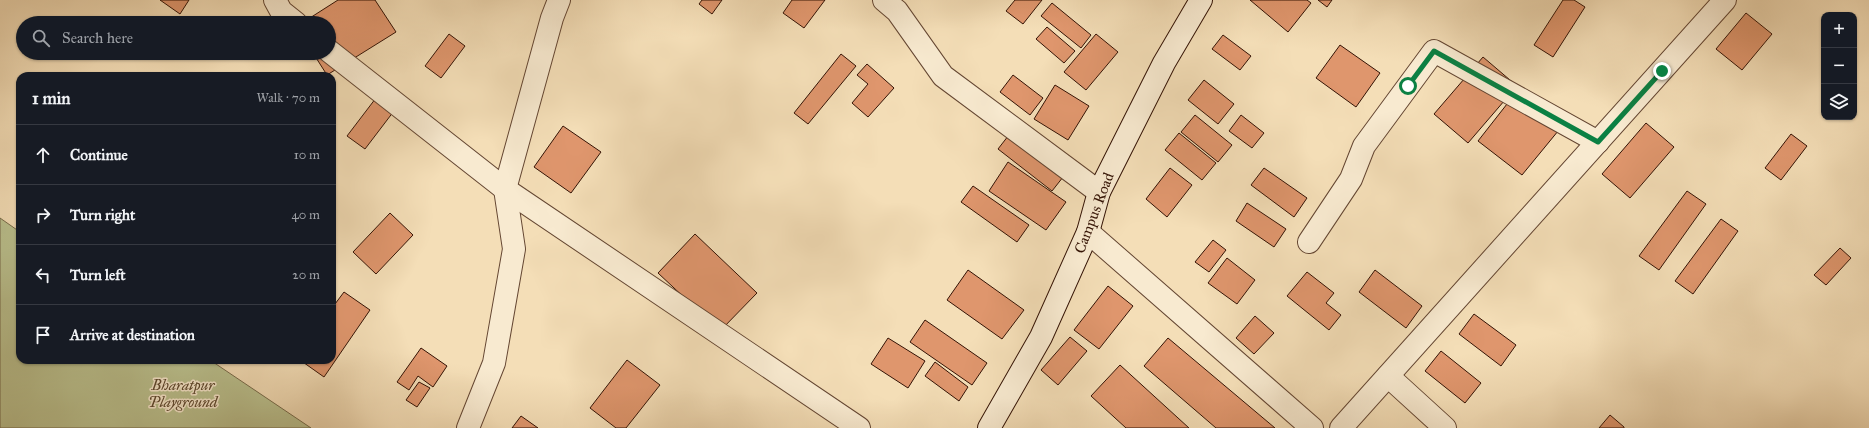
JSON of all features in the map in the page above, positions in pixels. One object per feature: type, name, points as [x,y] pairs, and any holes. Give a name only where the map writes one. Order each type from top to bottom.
[{"type":"street","points":[[274,0],[281,11],[287,16]]},
{"type":"street","points":[[468,428],[494,362],[514,248],[505,189],[552,18],[559,0]]},
{"type":"street","points":[[884,0],[897,11],[942,76],[1099,192]]},
{"type":"street","name":"Campus Road","points":[[989,428],[1041,337],[1088,232],[1099,192],[1164,63],[1201,0]]},
{"type":"street","points":[[1341,428],[1725,0]]},
{"type":"street","points":[[1309,242],[1351,178],[1364,146],[1434,51],[1598,142]]},
{"type":"street","points":[[336,56],[505,189],[859,428]]},
{"type":"street","points":[[1088,232],[1312,428]]},
{"type":"street","points":[[1388,376],[1445,428]]},
{"type":"green space","name":"Bharatpur Playground","points":[[0,218],[16,229],[16,364],[216,364],[311,428],[0,428]]},
{"type":"building","points":[[160,0],[189,0],[180,14]]},
{"type":"building","points":[[338,0],[375,0],[396,32],[332,72],[325,72],[317,60],[336,60],[336,16],[313,16]]},
{"type":"building","points":[[702,0],[722,0],[712,14],[699,4]]},
{"type":"building","points":[[792,0],[825,0],[804,28],[783,13]]},
{"type":"building","points":[[1015,0],[1042,0],[1023,24],[1006,11]]},
{"type":"building","points":[[1250,0],[1307,0],[1311,3],[1288,32]]},
{"type":"building","points":[[1318,0],[1332,0],[1327,7]]},
{"type":"building","points":[[1563,0],[1574,0],[1585,7],[1553,57],[1534,45]]},
{"type":"building","points":[[1052,3],[1091,35],[1081,48],[1041,16]]},
{"type":"building","points":[[1746,13],[1772,34],[1742,70],[1716,49]]},
{"type":"building","points":[[1047,27],[1075,51],[1064,63],[1036,39]]},
{"type":"building","points":[[449,34],[465,46],[441,78],[425,66]]},
{"type":"building","points":[[1096,34],[1118,52],[1086,90],[1064,72]]},
{"type":"building","points":[[1223,35],[1251,56],[1240,70],[1212,49]]},
{"type":"building","points":[[1340,45],[1380,73],[1356,107],[1316,78]]},
{"type":"building","points":[[841,54],[856,66],[808,124],[794,113]]},
{"type":"building","points":[[1483,57],[1517,86],[1468,143],[1434,114]]},
{"type":"building","points":[[867,64],[894,88],[868,117],[852,103],[868,84],[857,75]]},
{"type":"building","points":[[1013,75],[1043,98],[1030,115],[1000,92]]},
{"type":"building","points":[[1204,80],[1234,104],[1218,124],[1188,100]]},
{"type":"building","points":[[1055,85],[1089,106],[1068,140],[1034,119]]},
{"type":"building","points":[[1518,90],[1563,125],[1522,175],[1478,141]]},
{"type":"building","points":[[379,94],[397,107],[365,149],[347,136]]},
{"type":"building","points":[[1195,115],[1232,145],[1218,162],[1181,132]]},
{"type":"building","points":[[1241,115],[1264,133],[1252,148],[1229,131]]},
{"type":"building","points":[[1646,123],[1674,147],[1630,198],[1602,174]]},
{"type":"building","points":[[563,126],[601,152],[571,193],[534,167]]},
{"type":"building","points":[[1012,131],[1067,172],[1052,191],[998,149]]},
{"type":"building","points":[[1179,133],[1216,163],[1202,180],[1165,150]]},
{"type":"building","points":[[1791,134],[1807,146],[1781,180],[1765,168]]},
{"type":"building","points":[[1008,162],[1066,202],[1046,230],[989,191]]},
{"type":"building","points":[[1170,168],[1192,185],[1167,217],[1146,199]]},
{"type":"building","points":[[1264,168],[1307,198],[1294,217],[1251,185]]},
{"type":"building","points":[[973,186],[1029,225],[1017,242],[961,202]]},
{"type":"building","points":[[1687,191],[1706,204],[1659,270],[1639,256]]},
{"type":"building","points":[[1247,203],[1286,229],[1274,247],[1236,221]]},
{"type":"building","points":[[390,213],[413,235],[376,274],[353,252]]},
{"type":"building","points":[[1721,219],[1738,231],[1693,294],[1675,281]]},
{"type":"building","points":[[695,234],[757,293],[720,331],[658,273]]},
{"type":"building","points":[[1213,240],[1226,250],[1209,272],[1195,262]]},
{"type":"building","points":[[1840,248],[1851,258],[1826,285],[1814,275]]},
{"type":"building","points":[[1227,258],[1255,280],[1237,304],[1208,283]]},
{"type":"building","points":[[968,270],[1024,310],[1002,339],[947,300]]},
{"type":"building","points":[[1375,270],[1422,306],[1406,328],[1359,292]]},
{"type":"building","points":[[1307,272],[1334,293],[1326,303],[1341,315],[1329,330],[1287,296]]},
{"type":"building","points":[[1108,286],[1133,306],[1099,349],[1074,330]]},
{"type":"building","points":[[344,292],[370,310],[336,360],[336,303]]},
{"type":"building","points":[[1474,314],[1516,345],[1501,366],[1459,334]]},
{"type":"building","points":[[1255,316],[1274,333],[1254,354],[1236,338]]},
{"type":"building","points":[[925,320],[987,363],[972,385],[910,342]]},
{"type":"building","points":[[1070,337],[1087,351],[1058,385],[1041,370]]},
{"type":"building","points":[[888,338],[925,361],[908,388],[871,364]]},
{"type":"building","points":[[1168,338],[1275,428],[1216,428],[1144,366]]},
{"type":"building","points":[[421,348],[447,366],[433,387],[418,376],[409,390],[397,382]]},
{"type":"building","points":[[1441,351],[1481,383],[1465,403],[1425,371]]},
{"type":"building","points":[[627,360],[660,385],[626,428],[616,428],[590,408]]},
{"type":"building","points":[[935,362],[968,387],[959,401],[925,376]]},
{"type":"building","points":[[306,364],[333,364],[324,377]]},
{"type":"building","points":[[1120,365],[1189,428],[1126,428],[1091,396]]},
{"type":"building","points":[[419,382],[430,388],[417,407],[406,400]]},
{"type":"building","points":[[1610,415],[1624,427],[1624,428],[1599,428]]},
{"type":"building","points":[[521,416],[538,428],[512,428]]},
{"type":"route","points":[[1408,86],[1434,51],[1598,142],[1662,71]]}]
